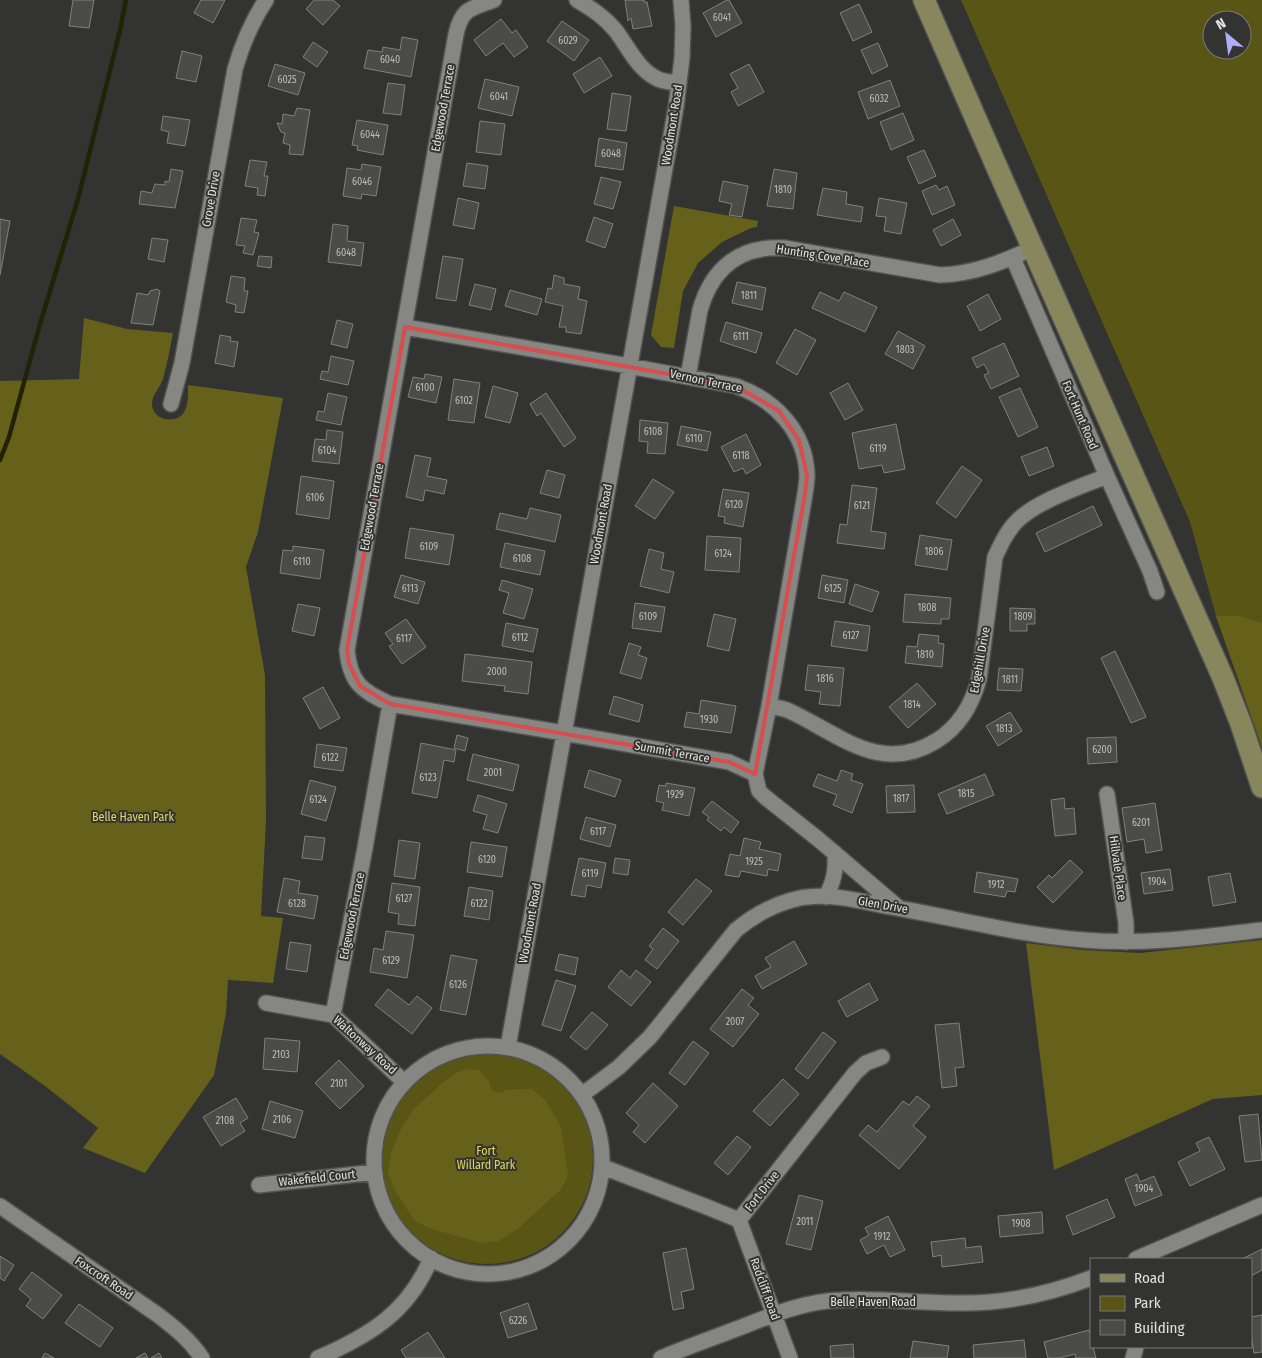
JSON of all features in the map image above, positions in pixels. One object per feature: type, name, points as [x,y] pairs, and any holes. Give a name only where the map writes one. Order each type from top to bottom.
[{"type":"main road","name":"Fort Hunt Road","points":[[924,0],[1226,687],[1241,724],[1262,787]]},
{"type":"street","name":"Grove Drive","points":[[171,404],[182,363],[235,70],[250,28],[266,0]]},
{"type":"street","name":"Edgewood Terrace","points":[[333,1015],[390,704],[372,696],[360,686],[353,676],[347,650],[459,20],[472,8],[494,0]]},
{"type":"street","points":[[577,0],[595,10],[608,22],[648,73],[658,80],[679,83]]},
{"type":"street","name":"Woodmont Road","points":[[508,1047],[676,107],[682,58],[683,26],[681,0]]},
{"type":"street","name":"Hunting Cove Place","points":[[688,377],[700,310],[711,283],[731,261],[756,249],[785,248],[940,275],[970,272],[1012,258]]},
{"type":"street","points":[[1012,258],[1033,248]]},
{"type":"street","name":"Fort Hunt Road","points":[[1012,258],[1158,592]]},
{"type":"street","name":"Vernon Terrace","points":[[405,327],[736,386],[766,400],[779,411],[790,425],[799,440],[804,457],[807,474],[805,494],[769,706],[755,774]]},
{"type":"street","name":"Edgehill Drive","points":[[769,706],[786,710],[856,746],[880,753],[912,752],[929,746],[942,738],[962,718],[976,691],[995,557],[1010,528],[1040,504],[1106,476]]},
{"type":"street","points":[[1150,571],[1171,561]]},
{"type":"street","name":"Summit Terrace","points":[[390,704],[729,762],[755,774]]},
{"type":"street","points":[[755,774],[759,791],[765,797],[835,853],[899,908]]},
{"type":"street","name":"Hillvale Place","points":[[1107,794],[1126,923],[1126,942]]},
{"type":"street","points":[[826,897],[836,870],[835,853]]},
{"type":"street","name":"Glen Drive","points":[[583,1094],[619,1067],[650,1037],[725,942],[746,922],[767,908],[806,897],[845,899],[1037,934],[1084,940],[1126,942],[1178,940],[1262,930]]},
{"type":"street","name":"Waltonway Road","points":[[266,1003],[333,1015],[404,1081]]},
{"type":"street","points":[[479,1046],[522,1049],[543,1059],[560,1071],[583,1094],[593,1114],[600,1135],[604,1167],[598,1193],[583,1224],[565,1244],[534,1266],[511,1272],[483,1274],[453,1268],[430,1258],[406,1240],[393,1223],[381,1199],[374,1172],[379,1126],[386,1107],[404,1081],[425,1064],[451,1051],[479,1046]]},
{"type":"street","name":"Fort Drive","points":[[604,1167],[739,1220],[855,1073],[866,1063],[882,1057]]},
{"type":"street","name":"Wakefield Court","points":[[259,1185],[374,1172]]},
{"type":"street","points":[[1152,1256],[1262,1204]]},
{"type":"street","name":"Foxcroft Road","points":[[0,1206],[178,1330],[194,1346],[202,1358]]},
{"type":"street","name":"Radcliff Road","points":[[739,1220],[790,1358]]},
{"type":"street","points":[[318,1358],[358,1340],[387,1320],[407,1298],[423,1274],[430,1258]]},
{"type":"street","name":"Belle Haven Road","points":[[662,1358],[774,1314],[809,1304],[839,1300],[960,1303],[998,1301],[1047,1292],[1090,1278]]},
{"type":"highlighted area","points":[[405,327],[736,386],[779,411],[799,440],[807,475],[805,494],[755,774],[729,762],[390,704],[360,686],[349,664],[347,650]]},
{"type":"green space","points":[[961,0],[1262,0],[1262,747],[1216,616],[1190,522]]},
{"type":"green space","points":[[674,206],[758,221],[757,227],[722,242],[698,263],[683,291],[674,348],[661,347],[651,335]]},
{"type":"green space","name":"Belle Haven Park","points":[[84,318],[127,329],[173,333],[163,379],[152,400],[155,413],[163,418],[173,419],[182,415],[187,405],[188,385],[283,398],[258,532],[246,567],[265,675],[266,821],[261,916],[283,918],[273,983],[228,980],[226,1013],[214,1075],[145,1173],[83,1148],[98,1128],[45,1086],[0,1054],[0,381],[79,379]]},
{"type":"green space","points":[[1216,616],[1238,616],[1262,623],[1262,747]]},
{"type":"green space","points":[[1262,940],[1262,1095],[1213,1099],[1054,1170],[1026,943],[1083,950],[1140,953]]},
{"type":"green space","name":"Fort Willard Park","points":[[487,1052],[508,1054],[527,1060],[546,1070],[562,1083],[575,1099],[585,1118],[591,1137],[593,1158],[591,1179],[585,1198],[575,1217],[562,1233],[546,1246],[527,1256],[508,1262],[487,1264],[466,1262],[447,1256],[428,1246],[412,1233],[399,1217],[389,1198],[383,1179],[381,1158],[383,1137],[389,1118],[399,1099],[412,1083],[428,1070],[447,1060],[466,1054]]},
{"type":"green space","name":"Fort Willard Park","points":[[467,1069],[479,1070],[489,1081],[491,1089],[497,1093],[506,1090],[532,1089],[546,1101],[561,1127],[568,1175],[561,1189],[520,1227],[499,1241],[482,1243],[432,1229],[416,1222],[394,1189],[388,1172],[391,1153],[400,1131],[413,1110],[454,1074]]},
{"type":"building","points":[[73,0],[94,0],[89,28],[69,26]]},
{"type":"building","points":[[201,0],[225,0],[213,23],[194,13]]},
{"type":"building","points":[[314,0],[333,0],[340,6],[323,25],[306,9]]},
{"type":"building","points":[[625,0],[644,0],[644,2],[647,2],[652,26],[633,29],[631,18],[628,21]]},
{"type":"building","points":[[729,0],[742,23],[716,37],[703,13]]},
{"type":"building","points":[[859,4],[872,32],[853,41],[840,13]]},
{"type":"building","points":[[501,19],[512,33],[516,30],[528,47],[514,57],[503,43],[486,56],[474,40]]},
{"type":"building","points":[[562,21],[589,40],[574,61],[547,41]]},
{"type":"building","points":[[402,37],[418,40],[411,77],[364,68],[368,50],[382,52],[383,47],[400,50]]},
{"type":"building","points":[[313,42],[328,52],[317,67],[303,57]]},
{"type":"building","points":[[878,43],[888,66],[872,74],[861,50]]},
{"type":"building","points":[[182,51],[202,56],[196,82],[176,78]]},
{"type":"building","points":[[600,57],[612,76],[584,93],[573,74]]},
{"type":"building","points":[[275,64],[305,73],[298,95],[268,86]]},
{"type":"building","points":[[749,64],[764,92],[738,106],[731,92],[738,88],[730,74]]},
{"type":"building","points":[[485,79],[519,87],[512,116],[478,108]]},
{"type":"building","points":[[890,80],[900,106],[868,119],[858,92]]},
{"type":"building","points":[[388,83],[405,85],[401,115],[383,113]]},
{"type":"building","points":[[612,93],[631,96],[626,131],[607,129]]},
{"type":"building","points":[[297,108],[310,110],[303,155],[289,154],[290,145],[283,143],[285,133],[281,132],[277,123],[282,124],[283,114],[294,116]]},
{"type":"building","points":[[903,113],[914,140],[891,150],[880,122]]},
{"type":"building","points":[[163,116],[190,120],[185,146],[167,143],[169,132],[161,130]]},
{"type":"building","points":[[357,120],[388,125],[383,155],[357,150],[358,146],[352,145]]},
{"type":"building","points":[[480,121],[505,124],[501,155],[476,152]]},
{"type":"building","points":[[599,138],[627,143],[623,170],[595,166]]},
{"type":"building","points":[[924,150],[936,176],[919,184],[907,157]]},
{"type":"building","points":[[250,160],[267,162],[264,176],[268,176],[265,196],[257,195],[258,188],[245,186]]},
{"type":"building","points":[[467,163],[488,166],[485,189],[463,186]]},
{"type":"building","points":[[362,164],[381,167],[376,196],[362,194],[361,199],[343,196],[347,168],[361,170]]},
{"type":"building","points":[[171,169],[183,171],[175,208],[139,204],[141,191],[152,193],[155,184],[165,185],[165,181],[169,182]]},
{"type":"building","points":[[774,169],[797,173],[793,209],[767,206]]},
{"type":"building","points":[[601,177],[621,182],[613,209],[594,204]]},
{"type":"building","points":[[723,181],[748,186],[742,217],[729,215],[732,204],[719,201]]},
{"type":"building","points":[[936,185],[939,190],[947,186],[955,205],[932,215],[922,191]]},
{"type":"building","points":[[823,188],[847,192],[846,204],[863,207],[861,222],[817,215]]},
{"type":"building","points":[[458,198],[479,203],[474,229],[453,225]]},
{"type":"building","points":[[879,198],[907,203],[901,234],[884,231],[886,217],[876,216]]},
{"type":"building","points":[[594,217],[613,224],[605,248],[586,241]]},
{"type":"building","points":[[241,218],[257,220],[254,232],[259,233],[253,255],[243,253],[245,246],[236,245]]},
{"type":"building","points":[[0,219],[10,221],[0,275]]},
{"type":"building","points":[[953,219],[961,235],[941,246],[933,230]]},
{"type":"building","points":[[333,224],[348,226],[347,241],[364,243],[361,266],[328,262]]},
{"type":"building","points":[[152,238],[168,240],[164,262],[148,259]]},
{"type":"building","points":[[259,256],[272,257],[271,268],[257,266]]},
{"type":"building","points":[[443,256],[463,259],[456,301],[436,298]]},
{"type":"building","points":[[554,275],[564,278],[564,284],[580,287],[578,299],[587,301],[581,334],[566,332],[566,327],[559,327],[563,306],[545,302],[548,288],[552,289]]},
{"type":"building","points":[[231,276],[245,278],[244,291],[248,291],[244,313],[235,312],[236,305],[226,302]]},
{"type":"building","points":[[737,282],[766,288],[762,310],[732,303]]},
{"type":"building","points":[[475,284],[496,289],[491,310],[469,305]]},
{"type":"building","points":[[157,289],[160,291],[153,325],[131,323],[137,293],[148,295],[150,291]]},
{"type":"building","points":[[510,290],[542,299],[537,315],[505,306]]},
{"type":"building","points":[[820,292],[839,301],[844,292],[877,307],[865,332],[812,308]]},
{"type":"building","points":[[988,294],[1001,319],[980,331],[967,306]]},
{"type":"building","points":[[337,320],[353,324],[347,348],[331,344]]},
{"type":"building","points":[[726,322],[762,333],[756,353],[720,341]]},
{"type":"building","points":[[795,329],[816,340],[797,375],[776,363]]},
{"type":"building","points":[[898,331],[925,346],[913,369],[885,354]]},
{"type":"building","points":[[220,335],[231,337],[230,341],[238,342],[234,367],[215,363]]},
{"type":"building","points":[[1004,343],[1019,376],[991,389],[984,375],[989,373],[984,364],[977,368],[972,358]]},
{"type":"building","points":[[331,356],[354,361],[348,385],[320,379],[322,371],[328,372]]},
{"type":"building","points":[[425,374],[442,377],[436,403],[408,397],[413,377],[424,379]]},
{"type":"building","points":[[454,379],[480,383],[474,423],[448,420]]},
{"type":"building","points":[[848,383],[863,410],[845,420],[830,393]]},
{"type":"building","points":[[493,386],[518,393],[510,423],[485,417]]},
{"type":"building","points":[[1020,388],[1038,427],[1018,437],[999,397]]},
{"type":"building","points":[[328,393],[347,397],[341,425],[316,420],[318,411],[324,412]]},
{"type":"building","points":[[546,393],[576,438],[564,447],[541,413],[537,416],[530,404]]},
{"type":"building","points":[[640,420],[668,423],[665,454],[647,453],[648,442],[639,441]]},
{"type":"building","points":[[896,424],[905,469],[884,473],[882,465],[859,469],[852,433]]},
{"type":"building","points":[[681,426],[711,432],[707,451],[677,445]]},
{"type":"building","points":[[327,430],[343,432],[339,464],[312,461],[315,439],[326,440]]},
{"type":"building","points":[[746,434],[761,465],[746,474],[743,468],[734,472],[721,447]]},
{"type":"building","points":[[1047,447],[1054,466],[1029,476],[1021,457]]},
{"type":"building","points":[[415,455],[431,458],[427,476],[447,480],[444,494],[425,490],[423,501],[406,497]]},
{"type":"building","points":[[962,466],[982,480],[956,518],[936,503]]},
{"type":"building","points":[[547,470],[565,475],[559,498],[540,493]]},
{"type":"building","points":[[301,476],[334,481],[329,519],[296,514]]},
{"type":"building","points":[[653,479],[674,492],[655,519],[635,506]]},
{"type":"building","points":[[852,485],[877,488],[871,531],[886,533],[884,549],[837,543],[840,524],[847,525]]},
{"type":"building","points":[[723,489],[749,493],[743,527],[724,523],[725,517],[718,516]]},
{"type":"building","points":[[1093,506],[1102,525],[1045,552],[1036,533]]},
{"type":"building","points":[[530,508],[561,515],[555,542],[496,529],[500,513],[527,519]]},
{"type":"building","points":[[410,528],[454,535],[449,565],[405,558]]},
{"type":"building","points":[[920,535],[952,540],[947,570],[915,565]]},
{"type":"building","points":[[707,536],[741,538],[739,572],[705,570]]},
{"type":"building","points":[[505,543],[545,551],[540,575],[500,567]]},
{"type":"building","points":[[293,546],[324,550],[320,579],[280,573],[283,550],[293,551]]},
{"type":"building","points":[[649,549],[664,553],[661,569],[674,572],[669,593],[640,586]]},
{"type":"building","points":[[401,575],[425,582],[418,604],[394,597]]},
{"type":"building","points":[[822,575],[848,580],[844,603],[818,598]]},
{"type":"building","points":[[502,580],[533,589],[524,619],[503,613],[509,593],[499,590]]},
{"type":"building","points":[[855,584],[879,592],[872,612],[849,604]]},
{"type":"building","points":[[905,594],[951,598],[949,619],[941,619],[941,624],[903,622]]},
{"type":"building","points":[[635,603],[665,607],[661,632],[632,628]]},
{"type":"building","points":[[298,604],[320,608],[314,636],[292,631]]},
{"type":"building","points":[[1010,608],[1035,609],[1035,624],[1027,624],[1027,631],[1010,631]]},
{"type":"building","points":[[714,614],[736,619],[729,651],[707,646]]},
{"type":"building","points":[[406,619],[426,647],[402,664],[389,646],[393,644],[385,633]]},
{"type":"building","points":[[835,621],[870,626],[867,651],[831,646]]},
{"type":"building","points":[[506,623],[538,629],[533,652],[502,646]]},
{"type":"building","points":[[919,634],[939,636],[938,643],[944,644],[942,667],[905,663],[907,646],[917,647]]},
{"type":"building","points":[[629,643],[641,647],[638,655],[647,658],[641,679],[620,673]]},
{"type":"building","points":[[1115,651],[1146,717],[1131,723],[1101,658]]},
{"type":"building","points":[[465,654],[532,662],[528,694],[504,691],[505,686],[462,681]]},
{"type":"building","points":[[808,665],[844,668],[840,706],[819,704],[821,692],[805,690]]},
{"type":"building","points":[[999,668],[1023,669],[1021,691],[997,690]]},
{"type":"building","points":[[917,683],[936,704],[908,728],[889,707]]},
{"type":"building","points":[[323,687],[340,718],[320,729],[303,698]]},
{"type":"building","points":[[614,696],[643,705],[639,722],[609,714]]},
{"type":"building","points":[[701,700],[736,706],[731,733],[684,727],[687,712],[699,714]]},
{"type":"building","points":[[1010,712],[1022,731],[998,746],[986,726]]},
{"type":"building","points":[[457,735],[468,738],[465,751],[454,748]]},
{"type":"building","points":[[1116,737],[1117,762],[1088,764],[1087,738]]},
{"type":"building","points":[[421,743],[456,750],[454,762],[444,760],[437,798],[412,793]]},
{"type":"building","points":[[317,744],[347,748],[343,771],[314,767]]},
{"type":"building","points":[[473,754],[519,765],[513,791],[467,780]]},
{"type":"building","points":[[589,770],[621,780],[615,797],[584,787]]},
{"type":"building","points":[[841,770],[853,774],[851,780],[863,784],[852,813],[833,805],[837,795],[813,786],[818,774],[837,781]]},
{"type":"building","points":[[985,774],[994,795],[947,814],[938,794]]},
{"type":"building","points":[[310,780],[336,787],[326,821],[301,814]]},
{"type":"building","points":[[666,783],[695,788],[689,816],[662,810],[664,803],[656,801],[659,785],[666,786]]},
{"type":"building","points":[[914,785],[915,812],[887,813],[886,786]]},
{"type":"building","points":[[478,795],[507,804],[498,833],[483,829],[487,815],[473,811]]},
{"type":"building","points":[[1064,798],[1065,809],[1074,808],[1076,834],[1055,836],[1051,800]]},
{"type":"building","points":[[712,801],[739,822],[731,833],[724,827],[721,831],[707,820],[709,817],[702,812]]},
{"type":"building","points":[[1155,803],[1162,850],[1146,853],[1144,839],[1127,842],[1122,808]]},
{"type":"building","points":[[586,817],[616,825],[610,847],[580,839]]},
{"type":"building","points":[[305,836],[325,838],[322,860],[302,858]]},
{"type":"building","points":[[744,838],[761,842],[759,849],[781,854],[778,871],[768,869],[767,876],[741,871],[739,877],[725,875],[730,854],[740,856]]},
{"type":"building","points":[[399,840],[420,843],[415,879],[394,876]]},
{"type":"building","points":[[471,842],[507,847],[502,877],[467,872]]},
{"type":"building","points":[[579,858],[606,863],[601,888],[587,885],[585,897],[571,895]]},
{"type":"building","points":[[615,858],[630,860],[628,875],[613,873]]},
{"type":"building","points":[[1070,860],[1083,872],[1053,903],[1037,887],[1049,875],[1052,878]]},
{"type":"building","points":[[1170,869],[1173,890],[1144,894],[1141,873]]},
{"type":"building","points":[[977,872],[1018,879],[1015,892],[1007,891],[1005,897],[974,892]]},
{"type":"building","points":[[1230,873],[1236,902],[1213,906],[1208,877]]},
{"type":"building","points":[[284,878],[300,881],[298,893],[318,896],[314,919],[277,912]]},
{"type":"building","points":[[696,879],[712,891],[683,925],[668,912]]},
{"type":"building","points":[[392,883],[420,887],[415,926],[398,924],[399,914],[388,912]]},
{"type":"building","points":[[469,887],[493,891],[489,920],[464,916]]},
{"type":"building","points":[[663,928],[679,941],[657,969],[645,960],[653,949],[649,946]]},
{"type":"building","points":[[386,931],[414,935],[407,978],[370,972],[374,948],[383,950]]},
{"type":"building","points":[[794,941],[807,964],[762,989],[755,976],[771,967],[765,958]]},
{"type":"building","points":[[290,942],[311,945],[307,972],[286,969]]},
{"type":"building","points":[[559,954],[578,958],[575,975],[555,970]]},
{"type":"building","points":[[451,955],[477,960],[466,1015],[440,1010]]},
{"type":"building","points":[[621,970],[630,978],[636,970],[651,982],[631,1006],[608,987]]},
{"type":"building","points":[[556,980],[576,986],[561,1031],[542,1025]]},
{"type":"building","points":[[869,983],[878,1000],[847,1017],[838,1001]]},
{"type":"building","points":[[388,989],[409,1005],[417,996],[432,1008],[412,1034],[375,1005]]},
{"type":"building","points":[[742,989],[754,998],[748,1005],[759,1014],[733,1047],[710,1029]]},
{"type":"building","points":[[592,1012],[608,1025],[586,1050],[570,1037]]},
{"type":"building","points":[[959,1023],[964,1067],[955,1068],[957,1086],[942,1088],[935,1025]]},
{"type":"building","points":[[823,1032],[836,1042],[808,1079],[795,1069]]},
{"type":"building","points":[[265,1038],[300,1041],[297,1072],[263,1069]]},
{"type":"building","points":[[693,1041],[709,1053],[685,1085],[669,1073]]},
{"type":"building","points":[[339,1060],[364,1086],[340,1109],[315,1083]]},
{"type":"building","points":[[783,1079],[799,1094],[770,1126],[753,1111]]},
{"type":"building","points":[[653,1083],[678,1106],[645,1143],[633,1132],[639,1125],[626,1113]]},
{"type":"building","points":[[917,1096],[930,1106],[913,1126],[926,1137],[899,1169],[859,1135],[868,1125],[877,1132],[903,1101],[909,1105]]},
{"type":"building","points":[[236,1098],[248,1118],[240,1123],[245,1131],[221,1146],[203,1117]]},
{"type":"building","points":[[270,1101],[303,1111],[295,1138],[262,1129]]},
{"type":"building","points":[[1258,1114],[1262,1160],[1245,1162],[1239,1116]]},
{"type":"building","points":[[737,1136],[751,1147],[728,1175],[714,1163]]},
{"type":"building","points":[[1209,1137],[1225,1169],[1190,1186],[1178,1162],[1200,1151],[1196,1143]]},
{"type":"building","points":[[1137,1174],[1140,1182],[1154,1176],[1162,1195],[1135,1206],[1125,1179]]},
{"type":"building","points":[[799,1195],[823,1201],[811,1250],[786,1244]]},
{"type":"building","points":[[1107,1199],[1115,1217],[1073,1235],[1066,1216]]},
{"type":"building","points":[[1042,1212],[1043,1233],[1000,1237],[998,1216]]},
{"type":"building","points":[[888,1216],[905,1250],[890,1257],[884,1245],[867,1254],[860,1240],[869,1235],[865,1228]]},
{"type":"building","points":[[965,1238],[966,1248],[981,1246],[983,1262],[942,1267],[941,1255],[933,1257],[931,1242]]},
{"type":"building","points":[[686,1248],[694,1289],[681,1292],[684,1308],[673,1310],[663,1253]]},
{"type":"building","points":[[1262,1249],[1262,1270],[1252,1275],[1252,1258],[1244,1258]]},
{"type":"building","points":[[0,1256],[14,1265],[4,1281],[0,1278]]},
{"type":"building","points":[[32,1272],[62,1295],[43,1319],[26,1306],[31,1299],[19,1289]]},
{"type":"building","points":[[528,1303],[537,1329],[508,1338],[500,1313]]},
{"type":"building","points":[[79,1304],[113,1328],[100,1347],[65,1323]]},
{"type":"building","points":[[1262,1315],[1262,1352],[1254,1353],[1252,1317]]},
{"type":"building","points":[[1089,1330],[1090,1348],[1093,1348],[1096,1358],[1076,1358],[1075,1354],[1059,1358],[1048,1358],[1044,1342]]},
{"type":"building","points":[[428,1332],[445,1358],[406,1358],[401,1350]]},
{"type":"building","points":[[1024,1340],[1026,1358],[974,1358],[973,1345]]},
{"type":"building","points":[[913,1341],[949,1346],[947,1358],[910,1358]]},
{"type":"building","points":[[853,1344],[854,1358],[831,1358],[830,1346]]},
{"type":"building","points":[[45,1353],[54,1358],[42,1358]]},
{"type":"building","points":[[145,1353],[148,1358],[136,1358]]},
{"type":"building","points":[[159,1353],[162,1358],[151,1358]]},
{"type":"waterway","points":[[0,460],[9,437],[40,324],[78,199],[126,0]]}]
